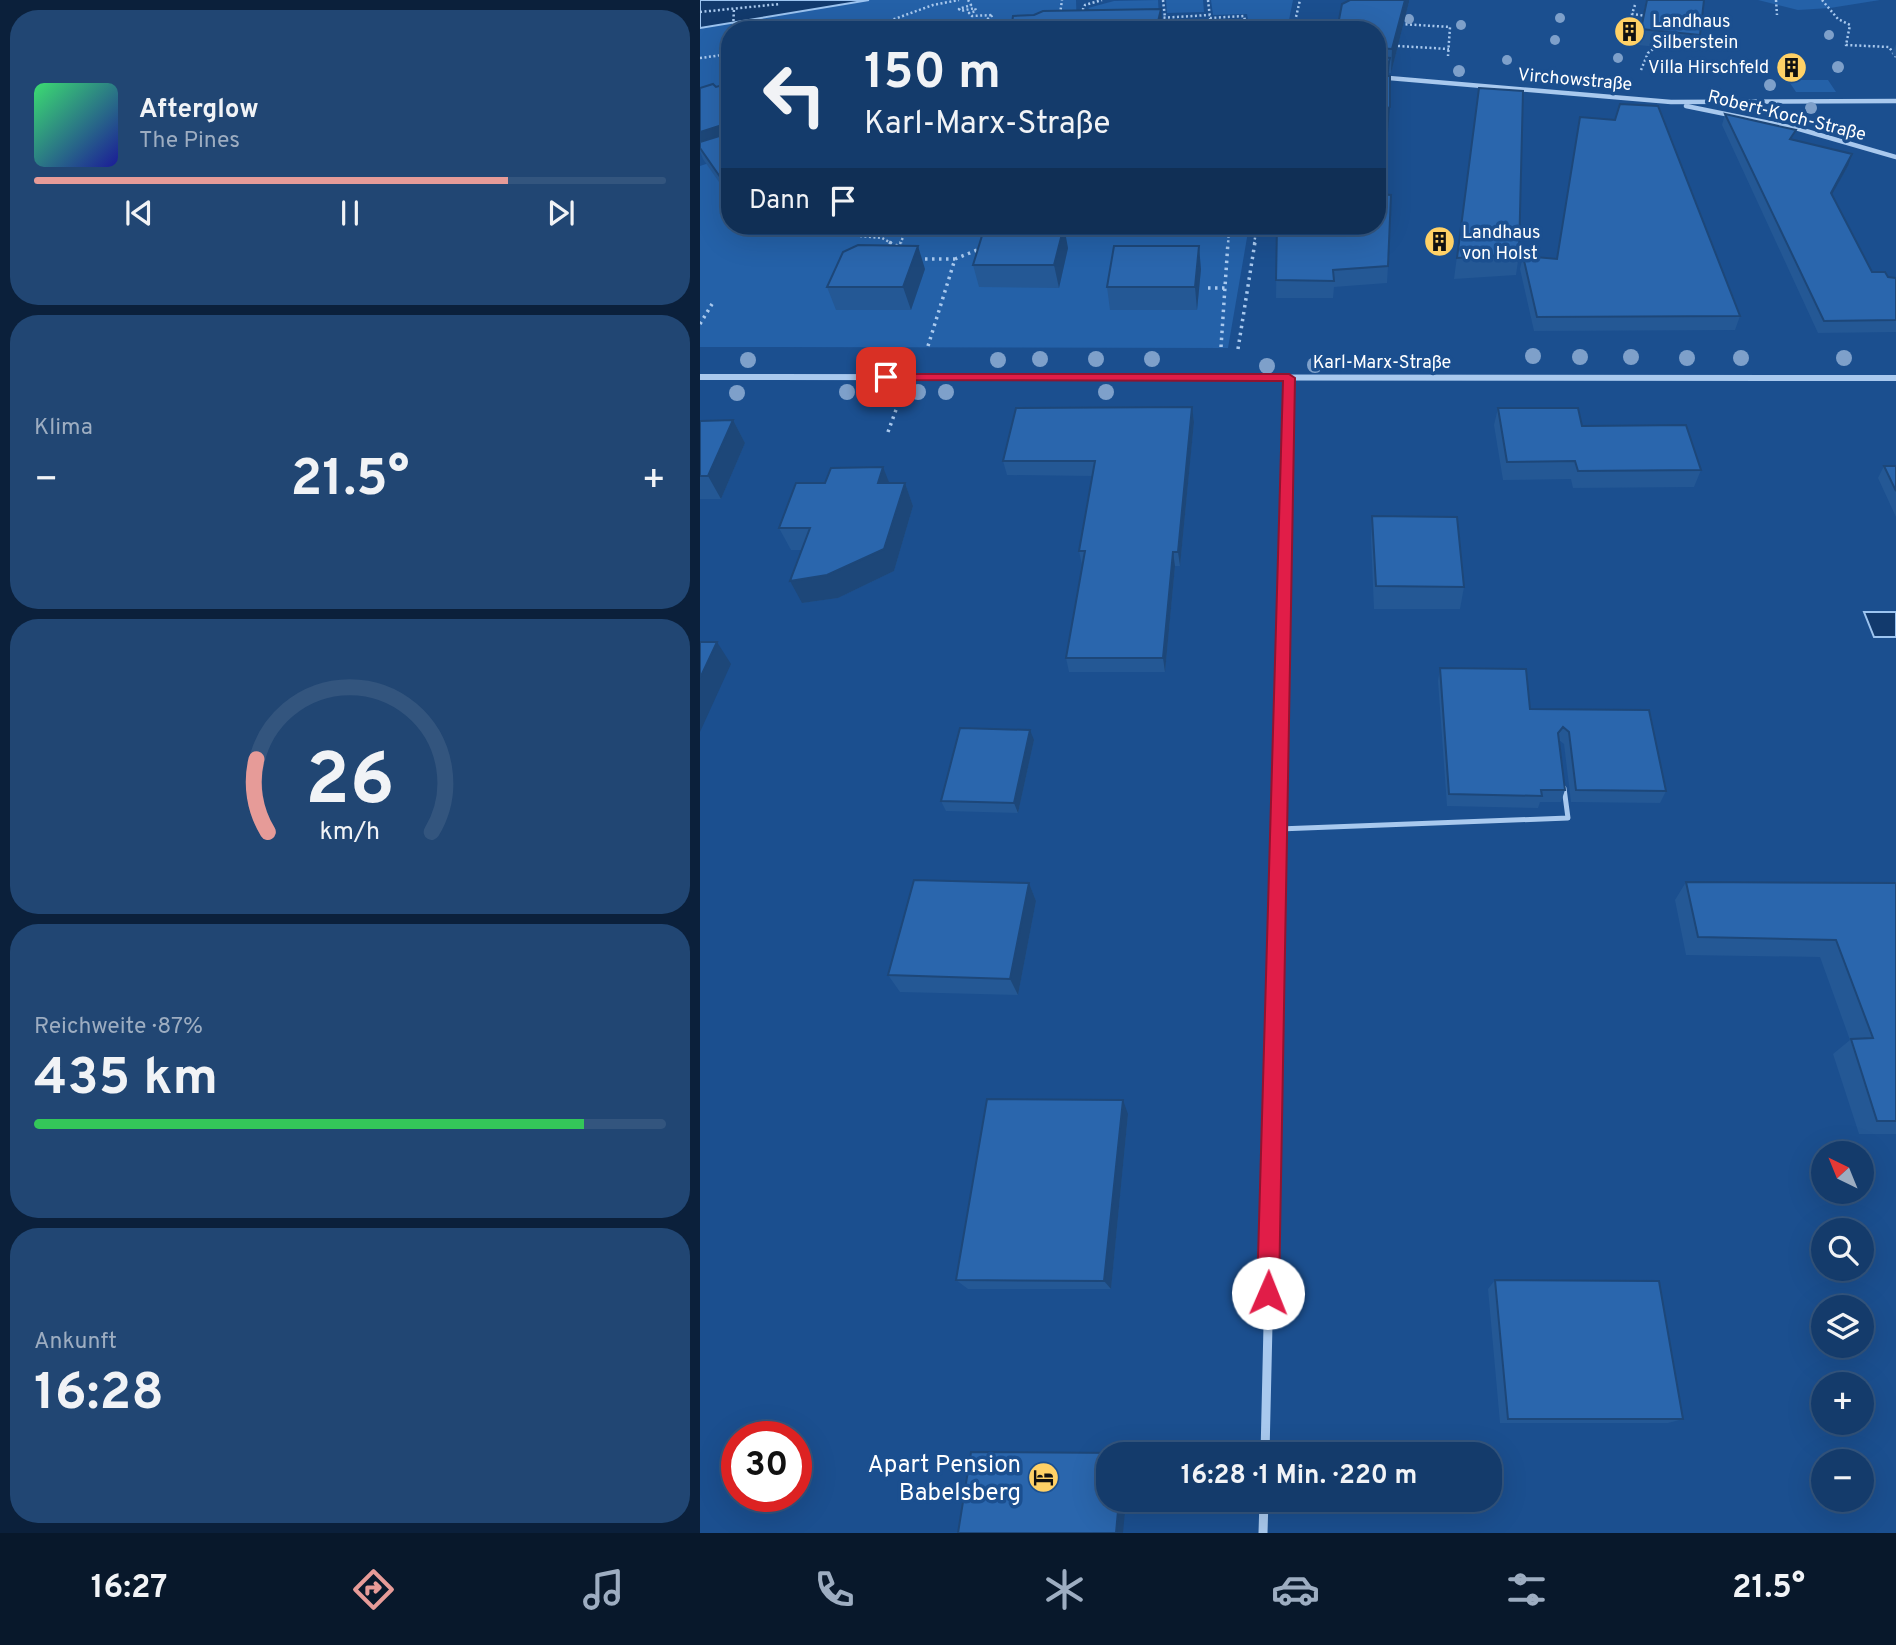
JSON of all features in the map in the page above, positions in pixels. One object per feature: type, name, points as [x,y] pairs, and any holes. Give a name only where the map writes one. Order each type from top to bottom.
[{"type":"street","name":"Virchowstraße","points":[[1386,77],[1671,102],[1896,101]]},
{"type":"street","name":"Robert-Koch-Straße","points":[[1671,102],[1799,130],[1896,157]]},
{"type":"street","name":"Karl-Marx-Straße","points":[[700,377],[1896,378]]},
{"type":"street","points":[[1265,1442],[1289,378]]},
{"type":"street","points":[[1263,1533],[1264,1512]]},
{"type":"lane","points":[[1279,829],[1567,818],[1563,782]]},
{"type":"path","points":[[889,21],[933,5],[959,0]]},
{"type":"path","points":[[968,0],[971,5],[960,9],[961,11],[975,8],[976,11],[969,13],[972,16],[993,15],[985,21]]},
{"type":"path","points":[[1062,0],[1060,14],[1064,19]]},
{"type":"path","points":[[1096,14],[1083,9],[1085,5],[1102,0]]},
{"type":"path","points":[[1163,0],[1165,18]]},
{"type":"path","points":[[1208,0],[1210,18],[1244,16],[1245,21]]},
{"type":"path","points":[[1295,21],[1300,0]]},
{"type":"path","points":[[1776,0],[1777,15]]},
{"type":"path","points":[[1822,0],[1838,19],[1850,25],[1850,33],[1844,41],[1846,45],[1889,47],[1896,57]]},
{"type":"path","points":[[700,12],[780,4]]},
{"type":"path","points":[[1636,5],[1632,14],[1658,17]]},
{"type":"path","points":[[733,21],[734,8]]},
{"type":"path","points":[[1152,19],[1210,15]]},
{"type":"path","points":[[1391,24],[1450,27],[1448,60]]},
{"type":"path","points":[[1634,76],[1640,72],[1648,53],[1660,44],[1660,37]]},
{"type":"path","points":[[1398,46],[1449,49]]},
{"type":"path","points":[[700,58],[721,55]]},
{"type":"path","points":[[894,259],[904,235]]},
{"type":"path","points":[[1221,347],[1229,235]]},
{"type":"path","points":[[1234,378],[1256,235]]},
{"type":"path","points":[[860,236],[882,238],[899,247]]},
{"type":"path","points":[[906,259],[955,259],[988,245]]},
{"type":"path","points":[[928,347],[955,259]]},
{"type":"path","points":[[1208,288],[1225,288]]},
{"type":"path","points":[[700,324],[712,304]]},
{"type":"path","points":[[888,432],[897,406]]},
{"type":"shaded area","points":[[700,0],[869,0],[742,21],[721,21],[721,25],[700,28]]},
{"type":"shaded area","points":[[869,0],[1076,0],[1077,21],[742,21]]},
{"type":"shaded area","points":[[1158,0],[1159,16],[1102,19],[1088,8],[1114,1]]},
{"type":"shaded area","points":[[1166,0],[1203,0],[1204,12],[1167,13]]},
{"type":"shaded area","points":[[1211,0],[1293,0],[1289,21],[1248,21],[1247,14],[1213,15]]},
{"type":"shaded area","points":[[1758,0],[1880,0],[1798,10]]},
{"type":"shaded area","points":[[721,25],[721,138],[700,145],[700,28]]},
{"type":"shaded area","points":[[1788,80],[1828,80],[1836,92],[1796,92]]},
{"type":"shaded area","points":[[721,159],[721,235],[1247,235],[1228,348],[700,347],[700,166]]},
{"type":"shaded area","points":[[1864,612],[1896,612],[1896,637],[1874,637]]},
{"type":"building","points":[[1350,0],[1405,0],[1392,49],[1386,49],[1386,21],[1339,21],[1342,4]]},
{"type":"building","points":[[1647,0],[1704,0],[1700,35],[1641,29]]},
{"type":"building","points":[[1161,9],[1158,21],[1012,21],[1013,16],[1034,15],[1043,11]]},
{"type":"building","points":[[1386,76],[1390,76],[1390,107],[1386,109]]},
{"type":"building","points":[[713,84],[716,87],[721,86],[721,125],[700,132],[700,88]]},
{"type":"building","points":[[1479,88],[1523,91],[1519,254],[1457,258]]},
{"type":"building","points":[[1620,104],[1658,106],[1740,316],[1537,317],[1523,256],[1557,259],[1580,117],[1615,120]]},
{"type":"building","points":[[1725,114],[1796,130],[1790,139],[1852,154],[1831,193],[1872,272],[1885,272],[1888,277],[1896,278],[1896,320],[1824,321]]},
{"type":"building","points":[[721,136],[721,178],[700,148],[700,142]]},
{"type":"building","points":[[1386,195],[1391,195],[1388,266],[1333,270],[1334,281],[1276,280],[1277,235],[1386,235]]},
{"type":"building","points":[[982,235],[1062,235],[1054,265],[973,265]]},
{"type":"building","points":[[858,245],[918,246],[903,287],[827,287],[843,252]]},
{"type":"building","points":[[1114,246],[1199,246],[1195,287],[1107,287]]},
{"type":"building","points":[[1192,407],[1178,552],[1173,552],[1163,658],[1066,658],[1085,551],[1079,551],[1095,461],[1003,461],[1016,408]]},
{"type":"building","points":[[1498,408],[1578,408],[1582,426],[1686,425],[1701,470],[1578,471],[1575,461],[1507,462]]},
{"type":"building","points":[[733,420],[708,476],[700,476],[700,421]]},
{"type":"building","points":[[1884,466],[1896,466],[1896,491]]},
{"type":"building","points":[[883,467],[878,483],[905,483],[884,549],[827,575],[790,581],[810,528],[779,528],[796,483],[825,483],[831,468]]},
{"type":"building","points":[[1372,516],[1457,517],[1464,587],[1376,586]]},
{"type":"building","points":[[700,642],[717,642],[700,678]]},
{"type":"building","points":[[1440,668],[1526,669],[1530,709],[1649,710],[1666,791],[1576,790],[1569,732],[1563,727],[1558,733],[1565,790],[1541,790],[1542,796],[1449,794]]},
{"type":"building","points":[[960,728],[1030,730],[1014,803],[941,801]]},
{"type":"building","points":[[914,880],[1029,883],[1010,979],[888,975]]},
{"type":"building","points":[[1686,882],[1896,883],[1896,1121],[1877,1121],[1851,1039],[1873,1038],[1836,940],[1698,937]]},
{"type":"building","points":[[987,1099],[1123,1100],[1104,1281],[956,1280]]},
{"type":"building","points":[[1495,1280],[1659,1281],[1683,1419],[1508,1419]]},
{"type":"building","name":"Apart Pension Babelsberg","points":[[971,1452],[1096,1453],[1096,1512],[1118,1512],[1116,1533],[958,1533]]},
{"type":"place","name":"Landhaus Silberstein","points":[[1629,31]]},
{"type":"place","name":"Villa Hirschfeld","points":[[1792,67]]},
{"type":"place","name":"Landhaus von Holst","points":[[1439,242]]},
{"type":"place","name":"Apart Pension Babelsberg","points":[[1044,1478]]},
{"type":"route","points":[[886,377],[1289,378],[1268,1293]]}]
